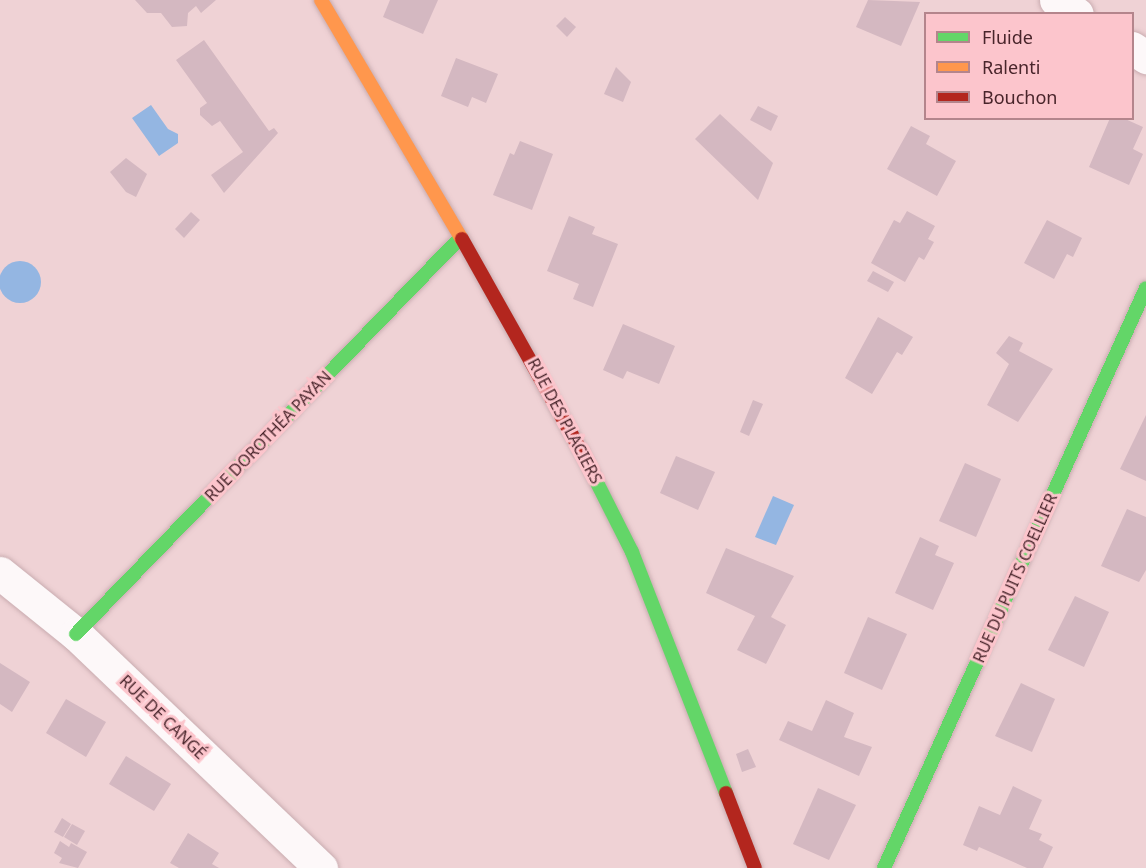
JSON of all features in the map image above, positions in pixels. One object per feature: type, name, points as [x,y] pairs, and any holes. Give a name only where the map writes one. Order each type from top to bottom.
[{"type":"street","name":"RUE DES PLACIERS","points":[[321,0],[572,431],[632,552],[755,868]]},
{"type":"street","points":[[1056,0],[1074,12]]},
{"type":"street","name":"RUE DOROTHÉA PAYAN","points":[[76,634],[459,239]]},
{"type":"street","name":"RUE DU PUITS COELLIER","points":[[884,868],[1146,288]]},
{"type":"street","name":"RUE DE CANGÉ","points":[[0,573],[76,634],[321,868]]},
{"type":"water","points":[[151,105],[168,129],[178,134],[178,143],[159,156],[132,118]]},
{"type":"water","points":[[20,261],[35,267],[41,282],[35,297],[20,303],[5,297],[-1,282],[5,267]]},
{"type":"water","points":[[773,496],[794,505],[776,545],[755,537]]},
{"type":"building","points":[[135,0],[216,0],[201,13],[196,6],[188,13],[187,26],[172,27],[161,13],[147,13]]},
{"type":"building","points":[[390,0],[438,0],[423,34],[383,17]]},
{"type":"building","points":[[868,0],[920,2],[901,46],[856,27]]},
{"type":"building","points":[[565,17],[576,27],[567,37],[556,26]]},
{"type":"building","points":[[204,40],[269,131],[274,128],[278,133],[224,193],[211,175],[243,152],[220,121],[212,126],[200,115],[200,108],[207,103],[176,60]]},
{"type":"building","points":[[456,58],[498,74],[486,103],[472,97],[468,107],[441,96]]},
{"type":"building","points":[[616,67],[631,82],[623,102],[604,94]]},
{"type":"building","points":[[758,106],[778,116],[771,131],[750,120]]},
{"type":"building","points":[[720,114],[773,163],[758,200],[695,139]]},
{"type":"building","points":[[1109,120],[1127,120],[1143,127],[1133,149],[1143,154],[1129,185],[1089,167]]},
{"type":"building","points":[[911,126],[930,136],[926,144],[956,161],[937,196],[887,169]]},
{"type":"building","points":[[520,141],[553,154],[532,210],[493,195],[510,153],[514,155]]},
{"type":"building","points":[[126,158],[147,174],[136,197],[126,192],[110,172]]},
{"type":"building","points":[[907,211],[935,226],[928,239],[934,242],[924,260],[919,257],[905,282],[871,263],[894,220],[900,223]]},
{"type":"building","points":[[191,212],[200,220],[184,238],[175,229]]},
{"type":"building","points":[[569,216],[595,227],[592,234],[618,244],[593,307],[573,299],[579,284],[547,271]]},
{"type":"building","points":[[1047,220],[1082,238],[1073,257],[1067,254],[1054,279],[1024,263]]},
{"type":"building","points":[[873,271],[894,282],[888,292],[867,281]]},
{"type":"building","points":[[878,317],[913,337],[902,355],[897,352],[872,394],[845,378]]},
{"type":"building","points":[[623,324],[675,346],[659,384],[627,371],[623,379],[603,370]]},
{"type":"building","points":[[1009,336],[1023,343],[1019,351],[1053,369],[1018,422],[987,405],[1009,364],[996,353]]},
{"type":"building","points":[[753,400],[763,404],[749,436],[740,432]]},
{"type":"building","points":[[1146,415],[1146,481],[1120,469]]},
{"type":"building","points":[[676,456],[715,472],[698,510],[660,493]]},
{"type":"building","points":[[965,463],[1001,479],[976,537],[939,521]]},
{"type":"building","points":[[1127,509],[1146,517],[1146,570],[1139,582],[1101,566]]},
{"type":"building","points":[[920,537],[939,546],[935,555],[954,563],[933,610],[895,593]]},
{"type":"building","points":[[726,548],[794,576],[771,617],[786,625],[766,664],[737,650],[755,616],[706,593]]},
{"type":"building","points":[[1075,596],[1109,612],[1084,667],[1048,650]]},
{"type":"building","points":[[868,617],[907,634],[882,690],[844,673]]},
{"type":"building","points":[[0,663],[30,682],[12,712],[0,704]]},
{"type":"building","points":[[1021,683],[1055,699],[1032,752],[995,736]]},
{"type":"building","points":[[66,699],[106,722],[86,757],[46,733]]},
{"type":"building","points":[[826,700],[854,713],[844,737],[872,747],[859,776],[779,740],[788,721],[812,731]]},
{"type":"building","points":[[748,749],[756,767],[742,772],[736,754]]},
{"type":"building","points":[[126,756],[171,784],[154,811],[109,784]]},
{"type":"building","points":[[1013,786],[1042,800],[1029,829],[1042,834],[1039,840],[1053,847],[1043,868],[1027,868],[979,847],[977,851],[963,845],[979,806],[1000,815]]},
{"type":"building","points":[[818,788],[856,805],[829,860],[793,844]]},
{"type":"building","points":[[62,818],[71,824],[63,837],[54,832]]},
{"type":"building","points":[[72,824],[85,831],[77,845],[64,837]]},
{"type":"building","points":[[188,833],[219,853],[212,864],[219,868],[179,868],[170,863]]},
{"type":"building","points":[[60,841],[69,847],[71,843],[87,852],[78,868],[59,863],[62,858],[54,853]]},
{"type":"traffic: fast","points":[[76,634],[459,239]]},
{"type":"traffic: fast","points":[[884,868],[1146,288]]},
{"type":"traffic: fast","points":[[581,451],[632,552],[726,793]]},
{"type":"traffic: slow","points":[[321,0],[462,239]]},
{"type":"traffic: jam","points":[[462,239],[581,451]]},
{"type":"traffic: jam","points":[[726,793],[755,868]]}]
